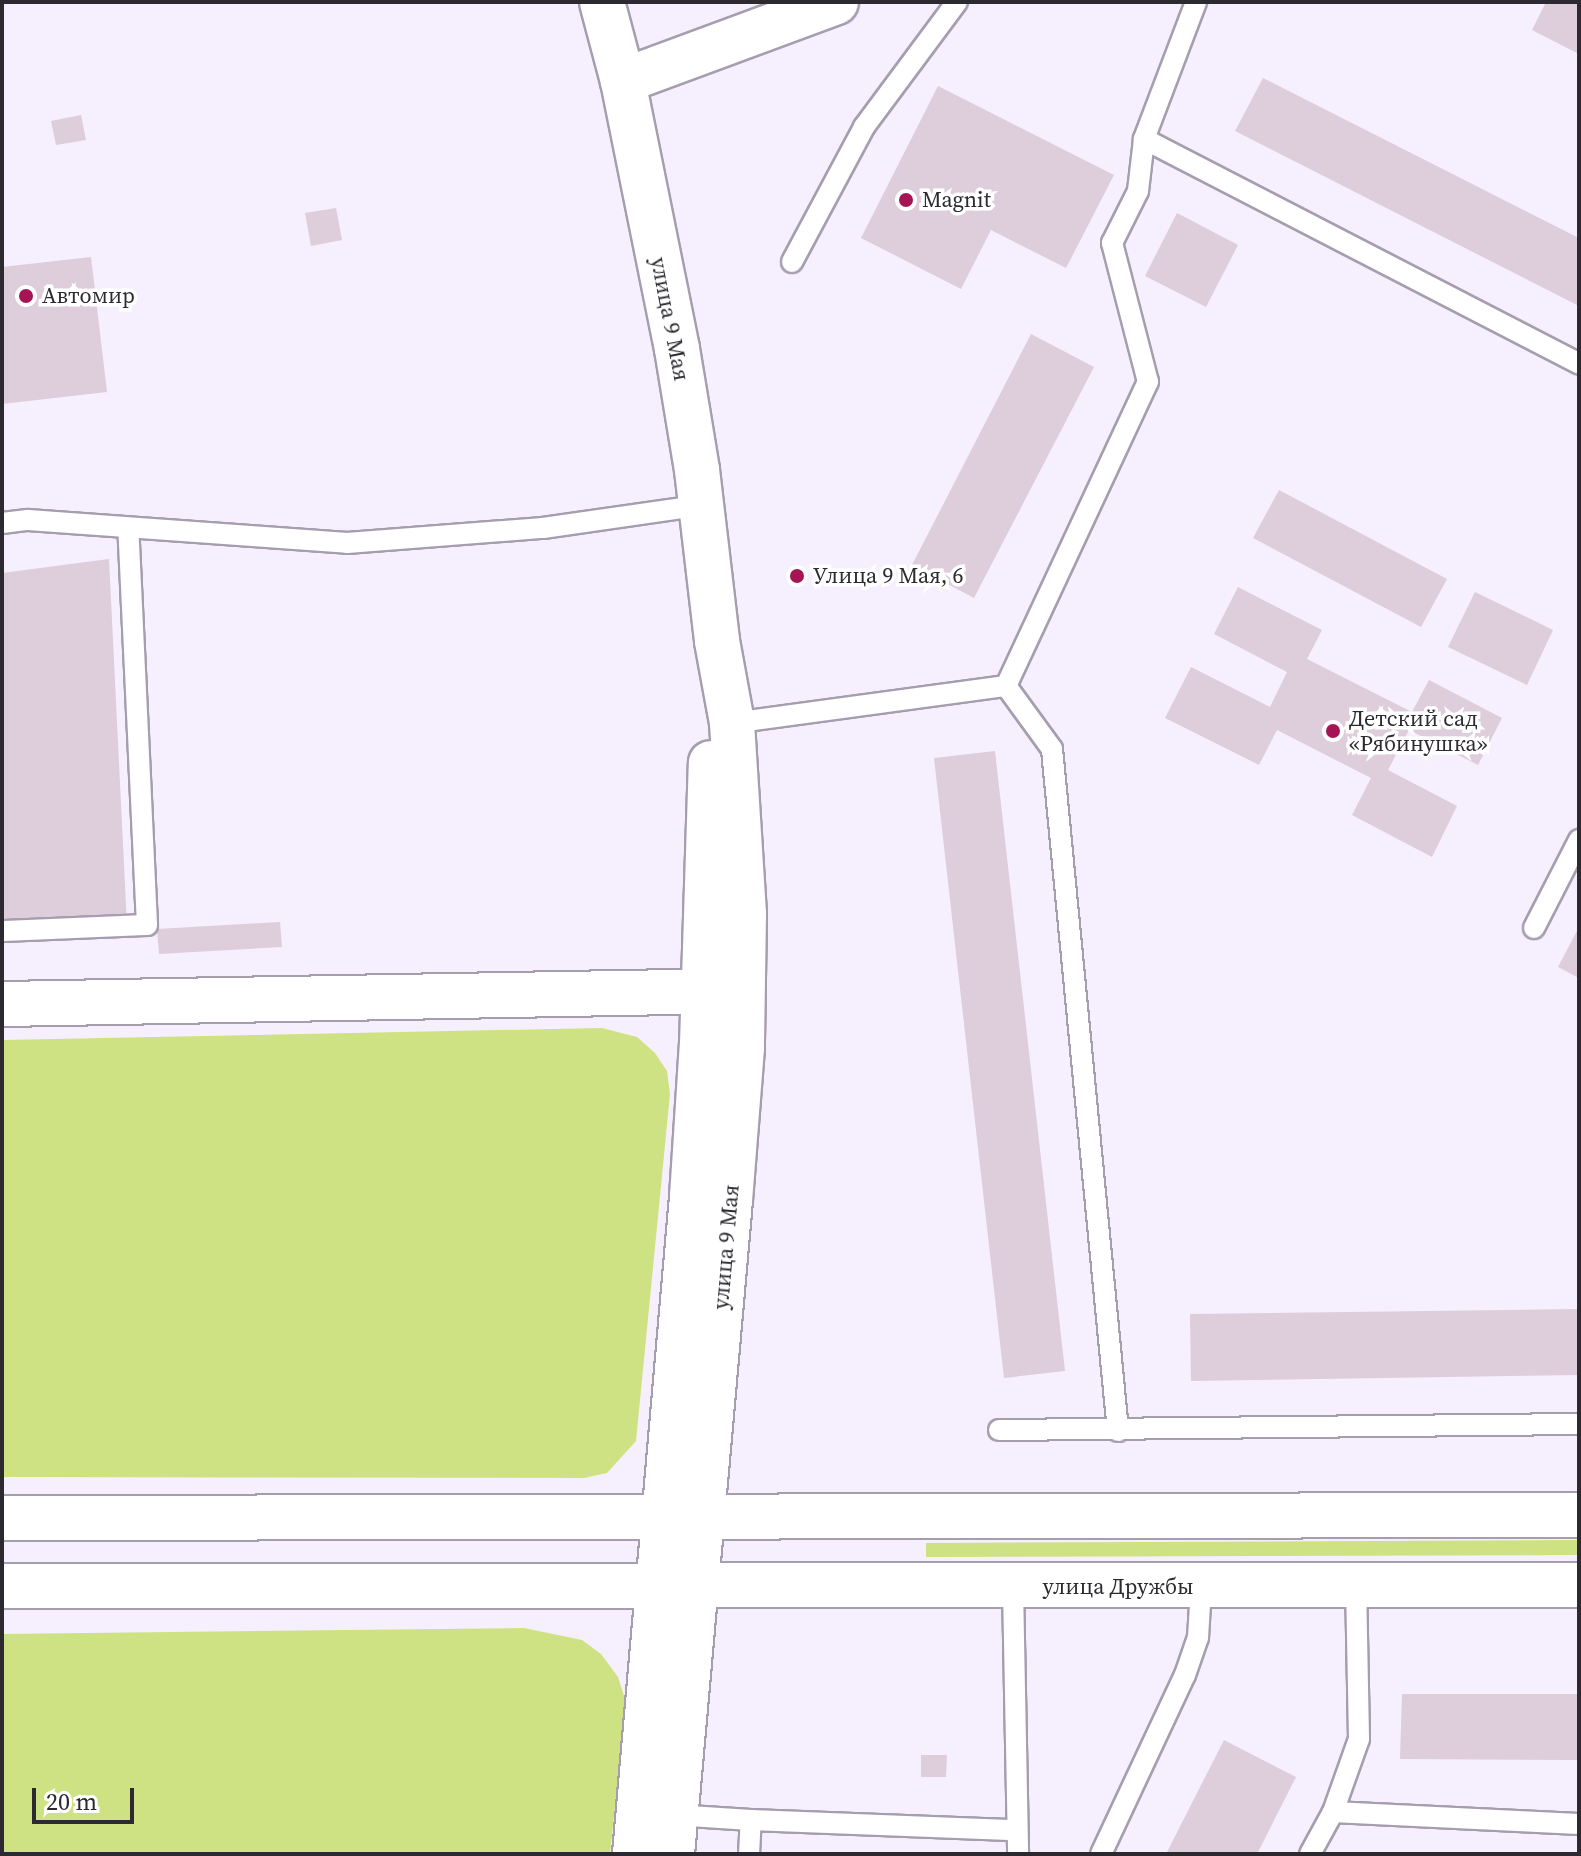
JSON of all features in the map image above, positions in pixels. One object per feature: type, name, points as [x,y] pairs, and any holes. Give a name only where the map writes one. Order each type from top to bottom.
[{"type":"main road","name":"улица 9 Мая","points":[[602,2],[623,81],[677,349],[702,505],[717,641],[732,723],[744,914],[724,992]]},
{"type":"main road","points":[[623,81],[836,2]]},
{"type":"main road","name":"улица 9 Мая","points":[[635,1854],[676,1587],[724,992],[717,641]]},
{"type":"main road","points":[[2,1004],[724,992]]},
{"type":"main road","points":[[2,1518],[1579,1515]]},
{"type":"main road","name":"улица Дружбы","points":[[2,1586],[1579,1585]]},
{"type":"main road","name":"улица 9 Мая","points":[[673,1835],[676,1587]]},
{"type":"lane","points":[[792,262],[864,127],[957,2]]},
{"type":"lane","points":[[1006,686],[1148,382],[1112,243],[1138,191],[1144,139],[1196,2]]},
{"type":"lane","points":[[1144,139],[1579,364]]},
{"type":"lane","points":[[2,523],[28,520],[347,543],[543,528],[702,505]]},
{"type":"lane","points":[[2,931],[147,925],[128,528]]},
{"type":"lane","points":[[732,723],[1006,686]]},
{"type":"lane","points":[[1006,686],[1052,749],[1118,1431]]},
{"type":"lane","points":[[1534,928],[1573,865],[1579,840]]},
{"type":"lane","points":[[999,1430],[1579,1424]]},
{"type":"lane","points":[[1310,1854],[1333,1812],[1359,1739],[1356,1586]]},
{"type":"lane","points":[[1013,1587],[1018,1854]]},
{"type":"lane","points":[[1101,1854],[1185,1675],[1198,1638],[1201,1587]]},
{"type":"lane","points":[[1333,1812],[1579,1824]]},
{"type":"lane","points":[[673,1835],[751,1820],[1016,1830]]},
{"type":"lane","points":[[749,1854],[751,1820]]},
{"type":"green space","points":[[602,1028],[637,1037],[655,1053],[667,1071],[670,1094],[636,1441],[607,1473],[584,1478],[2,1477],[2,1040]]},
{"type":"green space","points":[[1579,1540],[1579,1555],[926,1557],[926,1543]]},
{"type":"green space","points":[[524,1628],[582,1640],[601,1654],[618,1677],[626,1702],[610,1854],[2,1854],[2,1634]]},
{"type":"building","points":[[1546,2],[1579,2],[1579,54],[1532,30]]},
{"type":"building","points":[[1263,78],[1579,238],[1579,306],[1235,131]]},
{"type":"building","points":[[938,86],[1114,175],[1066,268],[991,230],[961,289],[861,238]]},
{"type":"building","points":[[81,115],[86,140],[56,145],[51,121]]},
{"type":"building","points":[[336,208],[342,240],[311,246],[305,213]]},
{"type":"building","points":[[1177,213],[1238,245],[1206,307],[1145,276]]},
{"type":"building","points":[[91,257],[107,392],[2,404],[2,267]]},
{"type":"building","points":[[1031,334],[1094,367],[974,598],[912,565]]},
{"type":"building","points":[[1279,490],[1447,579],[1421,627],[1253,538]]},
{"type":"building","points":[[109,559],[127,926],[2,933],[2,573]]},
{"type":"building","points":[[1238,587],[1322,630],[1307,659],[1412,712],[1429,680],[1502,718],[1478,765],[1409,730],[1388,770],[1457,806],[1432,857],[1352,815],[1371,778],[1277,730],[1259,765],[1165,718],[1191,667],[1270,707],[1287,672],[1214,634]]},
{"type":"building","points":[[1475,592],[1553,630],[1527,685],[1448,647]]},
{"type":"building","points":[[995,751],[1065,1371],[1004,1378],[934,758]]},
{"type":"building","points":[[280,922],[282,947],[159,954],[157,929]]},
{"type":"building","points":[[1579,927],[1579,978],[1558,967]]},
{"type":"building","points":[[1579,1309],[1579,1375],[1191,1381],[1190,1314]]},
{"type":"building","points":[[1402,1694],[1579,1694],[1579,1760],[1400,1759]]},
{"type":"building","points":[[1224,1740],[1296,1777],[1257,1854],[1166,1854]]},
{"type":"building","points":[[921,1755],[947,1755],[946,1777],[921,1777]]},
{"type":"place","name":"Magnit","points":[[906,200]]},
{"type":"place","name":"Автомир","points":[[26,296]]},
{"type":"place","name":"Улица 9 Мая, 6","points":[[797,576]]},
{"type":"place","name":"Детский сад «Рябинушка»","points":[[1333,731]]}]
